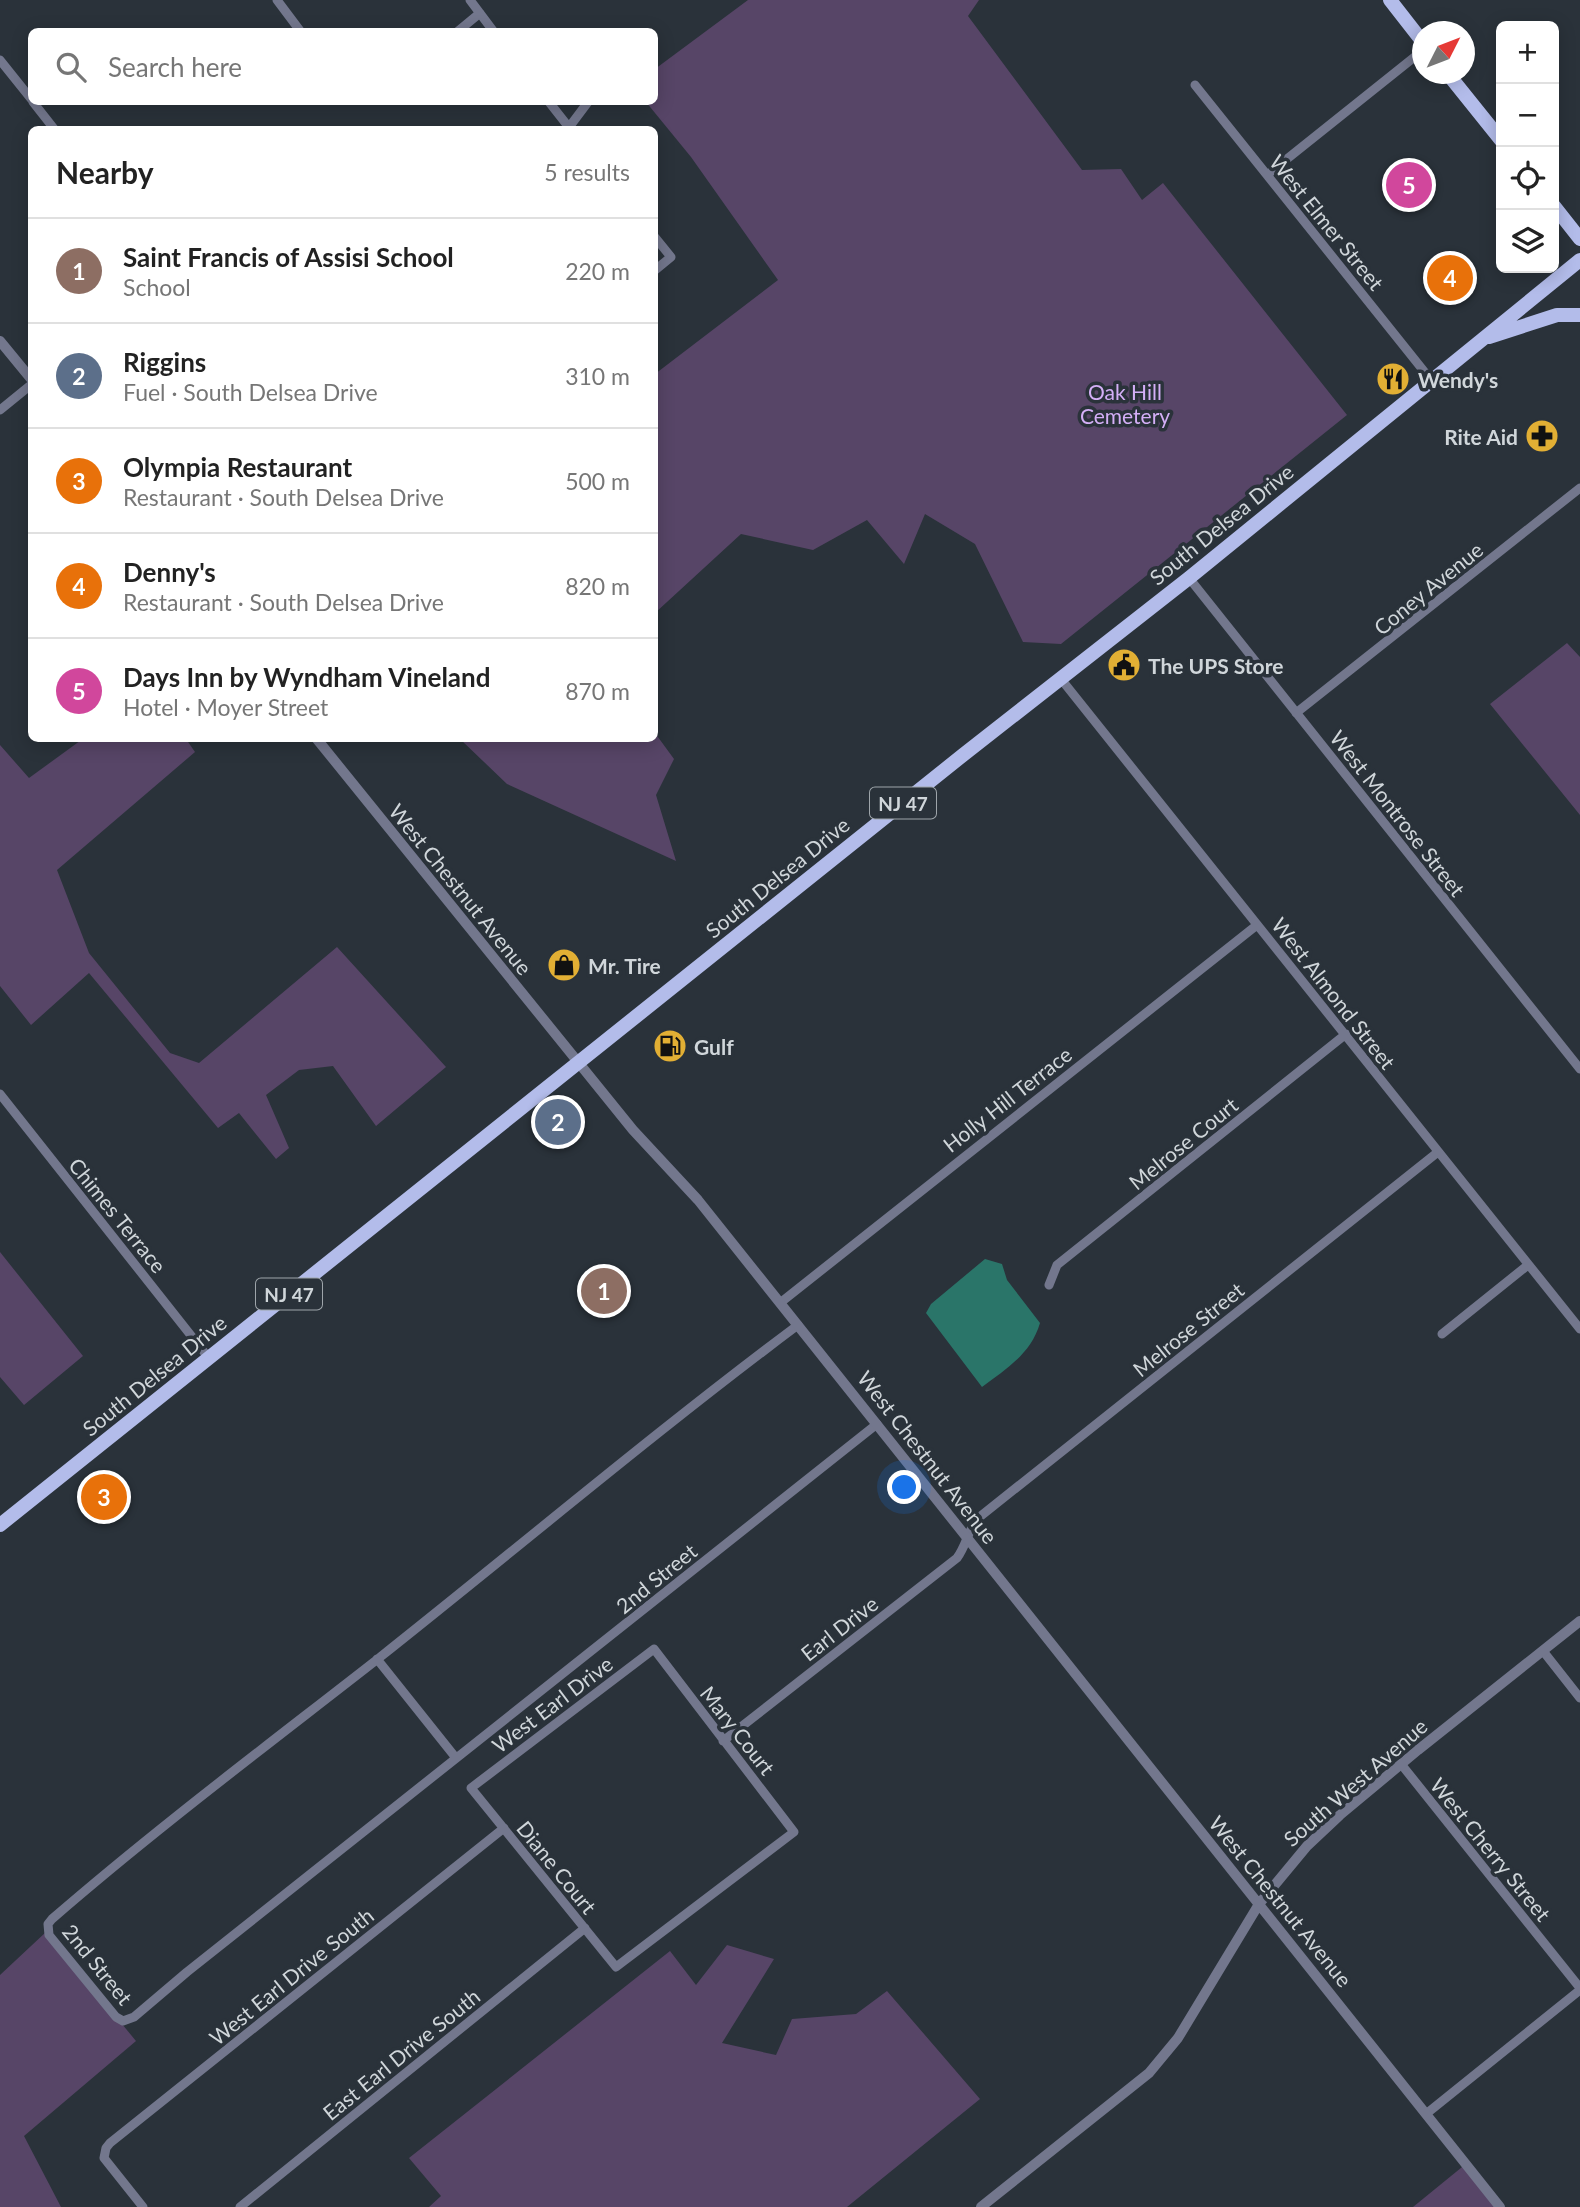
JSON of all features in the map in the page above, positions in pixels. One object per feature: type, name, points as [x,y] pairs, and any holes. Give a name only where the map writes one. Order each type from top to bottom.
[{"type":"main road","points":[[1390,0],[1412,27]]},
{"type":"main road","points":[[1456,84],[1496,134]]},
{"type":"main road","points":[[1557,210],[1580,239]]},
{"type":"main road","name":"South Delsea Drive","points":[[0,1525],[1189,578],[1580,260]]},
{"type":"main road","points":[[1481,340],[1557,315],[1580,315]]},
{"type":"street","points":[[277,0],[298,28]]},
{"type":"street","points":[[470,0],[491,28]]},
{"type":"street","points":[[462,28],[480,13]]},
{"type":"street","points":[[0,60],[28,96]]},
{"type":"street","points":[[1267,175],[1412,60]]},
{"type":"street","name":"West Elmer Street","points":[[1195,85],[1431,380]]},
{"type":"street","points":[[35,105],[52,126]]},
{"type":"street","points":[[551,105],[567,126]]},
{"type":"street","points":[[571,126],[586,105]]},
{"type":"street","points":[[658,241],[671,257],[658,268]]},
{"type":"street","points":[[0,341],[28,377]]},
{"type":"street","points":[[0,410],[28,386]]},
{"type":"street","name":"Coney Avenue","points":[[1296,713],[1580,488]]},
{"type":"street","name":"West Montrose Street","points":[[1189,578],[1580,1069]]},
{"type":"street","name":"West Almond Street","points":[[1061,679],[1580,1329]]},
{"type":"street","name":"West Chestnut Avenue","points":[[319,742],[633,1130],[698,1200],[1500,2207]]},
{"type":"street","name":"Holly Hill Terrace","points":[[780,1303],[1258,925]]},
{"type":"street","name":"Melrose Court","points":[[1049,1285],[1057,1265],[1346,1034]]},
{"type":"street","name":"Chimes Terrace","points":[[0,1094],[208,1357]]},
{"type":"street","name":"Melrose Street","points":[[967,1537],[977,1519],[1438,1152]]},
{"type":"street","points":[[1442,1334],[1528,1265]]},
{"type":"street","name":"2nd Street","points":[[798,1325],[612,1468],[83,1892],[48,1924],[49,1935],[116,2017],[123,2021],[134,2017],[187,1972],[877,1424]]},
{"type":"street","name":"Earl Drive","points":[[723,1741],[957,1558],[967,1537]]},
{"type":"street","name":"South West Avenue","points":[[981,2207],[1149,2073],[1178,2038],[1259,1904],[1307,1846],[1401,1764],[1580,1621]]},
{"type":"street","name":"Mary Court","points":[[616,1967],[794,1832],[654,1649]]},
{"type":"street","name":"West Earl Drive","points":[[471,1788],[654,1649]]},
{"type":"street","points":[[1543,1651],[1580,1698]]},
{"type":"street","points":[[377,1659],[456,1758]]},
{"type":"street","name":"West Cherry Street","points":[[1401,1764],[1580,1989]]},
{"type":"street","name":"Diane Court","points":[[471,1788],[616,1967]]},
{"type":"street","name":"West Earl Drive South","points":[[143,2207],[108,2165],[104,2155],[110,2143],[504,1828]]},
{"type":"street","name":"East Earl Drive South","points":[[240,2207],[584,1928]]},
{"type":"street","points":[[1426,2114],[1580,1989]]},
{"type":"green space","name":"Oak Hill Cemetery","points":[[748,0],[979,0],[968,16],[1082,170],[1121,169],[1142,200],[1163,183],[1347,415],[1061,644],[1023,642],[975,544],[925,514],[904,564],[867,520],[813,550],[741,534],[658,610],[658,372],[778,280],[691,157],[648,105],[658,105],[658,67]]},
{"type":"green space","points":[[1567,643],[1580,657],[1580,815],[1490,704]]},
{"type":"green space","points":[[658,737],[674,759],[656,795],[676,861],[507,784],[463,742],[658,742]]},
{"type":"green space","points":[[78,742],[188,742],[195,752],[57,870],[89,953],[170,1053],[199,1063],[337,947],[446,1067],[376,1126],[333,1066],[299,1070],[266,1095],[289,1148],[276,1159],[239,1113],[218,1128],[89,973],[31,1025],[0,986],[0,745],[29,778]]},
{"type":"green space","points":[[0,1252],[83,1356],[24,1405],[0,1377]]},
{"type":"green space","points":[[46,1932],[136,2041],[24,2136],[61,2207],[0,2207],[0,1975]]},
{"type":"green space","points":[[727,1945],[774,1959],[722,2043],[776,2055],[792,2019],[856,2014],[887,1991],[980,2099],[847,2207],[429,2207],[441,2196],[409,2158],[670,1951],[696,1985]]},
{"type":"green space","points":[[1467,2163],[1502,2207],[1413,2207]]},
{"type":"shaded area","points":[[985,1259],[1002,1264],[1007,1280],[1040,1323],[1031,1344],[1024,1352],[982,1387],[926,1313],[931,1304]]},
{"type":"place","name":"Days Inn by Wyndham Vineland","points":[[1409,185]]},
{"type":"place","name":"Denny's","points":[[1450,278]]},
{"type":"place","name":"Wendy's","points":[[1393,379]]},
{"type":"place","name":"Rite Aid","points":[[1542,436]]},
{"type":"place","name":"The UPS Store","points":[[1124,665]]},
{"type":"place","name":"Mr. Tire","points":[[564,965]]},
{"type":"place","name":"Gulf","points":[[670,1046]]},
{"type":"place","name":"Riggins","points":[[558,1122]]},
{"type":"place","name":"Saint Francis of Assisi School","points":[[604,1291]]},
{"type":"place","name":"Olympia Restaurant","points":[[104,1497]]}]
